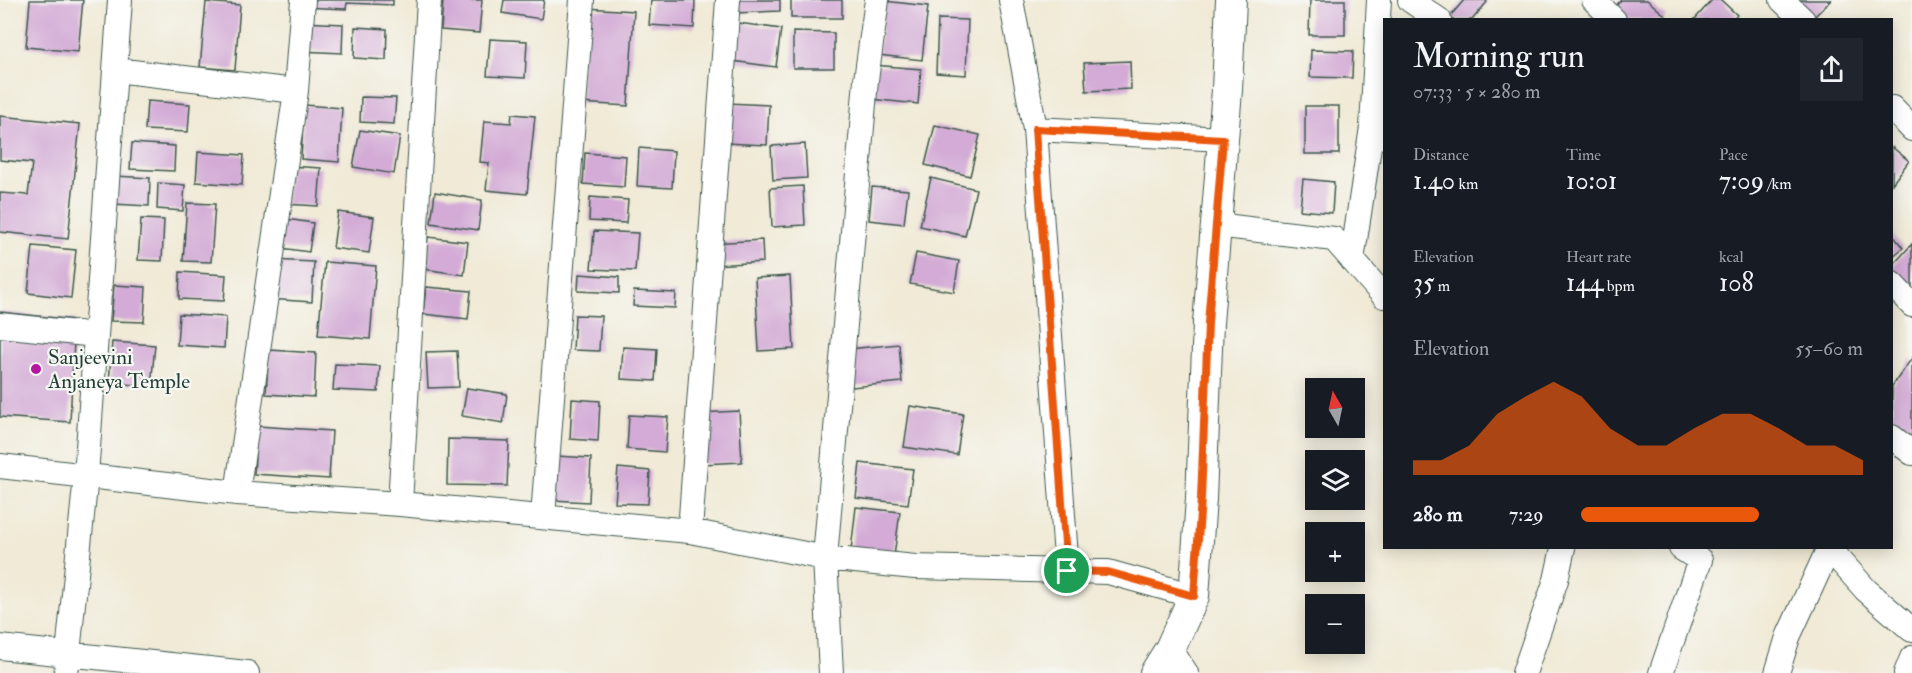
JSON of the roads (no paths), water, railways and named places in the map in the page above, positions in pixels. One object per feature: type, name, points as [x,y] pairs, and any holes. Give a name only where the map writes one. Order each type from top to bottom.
[{"type":"street","points":[[66,664],[86,476],[120,0]]},
{"type":"street","points":[[237,493],[296,91],[303,0]]},
{"type":"street","points":[[400,504],[429,0]]},
{"type":"street","points":[[543,518],[582,0]]},
{"type":"street","points":[[690,531],[728,0]]},
{"type":"street","points":[[831,673],[825,558],[866,80],[877,0]]},
{"type":"street","points":[[1011,0],[1035,129],[1067,571]]},
{"type":"street","points":[[1170,665],[1194,596],[1201,499],[1208,323],[1223,139],[1231,0]]},
{"type":"street","points":[[1352,260],[1378,132],[1379,0]]},
{"type":"street","points":[[1410,0],[1436,18]]},
{"type":"street","points":[[1594,0],[1612,18]]},
{"type":"street","points":[[1782,0],[1801,18]]},
{"type":"street","points":[[115,70],[296,91]]},
{"type":"street","points":[[1893,109],[1912,129]]},
{"type":"street","points":[[1035,129],[1223,139]]},
{"type":"street","points":[[1216,225],[1334,238],[1383,295]]},
{"type":"street","points":[[1893,285],[1912,305]]},
{"type":"street","points":[[0,325],[96,335]]},
{"type":"street","points":[[1893,438],[1912,453]]},
{"type":"street","points":[[0,466],[237,493],[400,504],[690,531],[825,558],[915,567],[1108,572],[1194,596]]},
{"type":"street","points":[[1524,673],[1556,580],[1563,549]]},
{"type":"street","points":[[1661,673],[1700,560],[1683,549]]},
{"type":"street","points":[[1777,673],[1788,637],[1829,549]]},
{"type":"street","points":[[1830,549],[1866,590],[1912,630]]},
{"type":"street","points":[[0,647],[66,664],[247,673]]},
{"type":"street","points":[[1906,673],[1912,658]]},
{"type":"place","name":"Sanjeevini Anjaneya Temple","points":[[36,369]]}]
